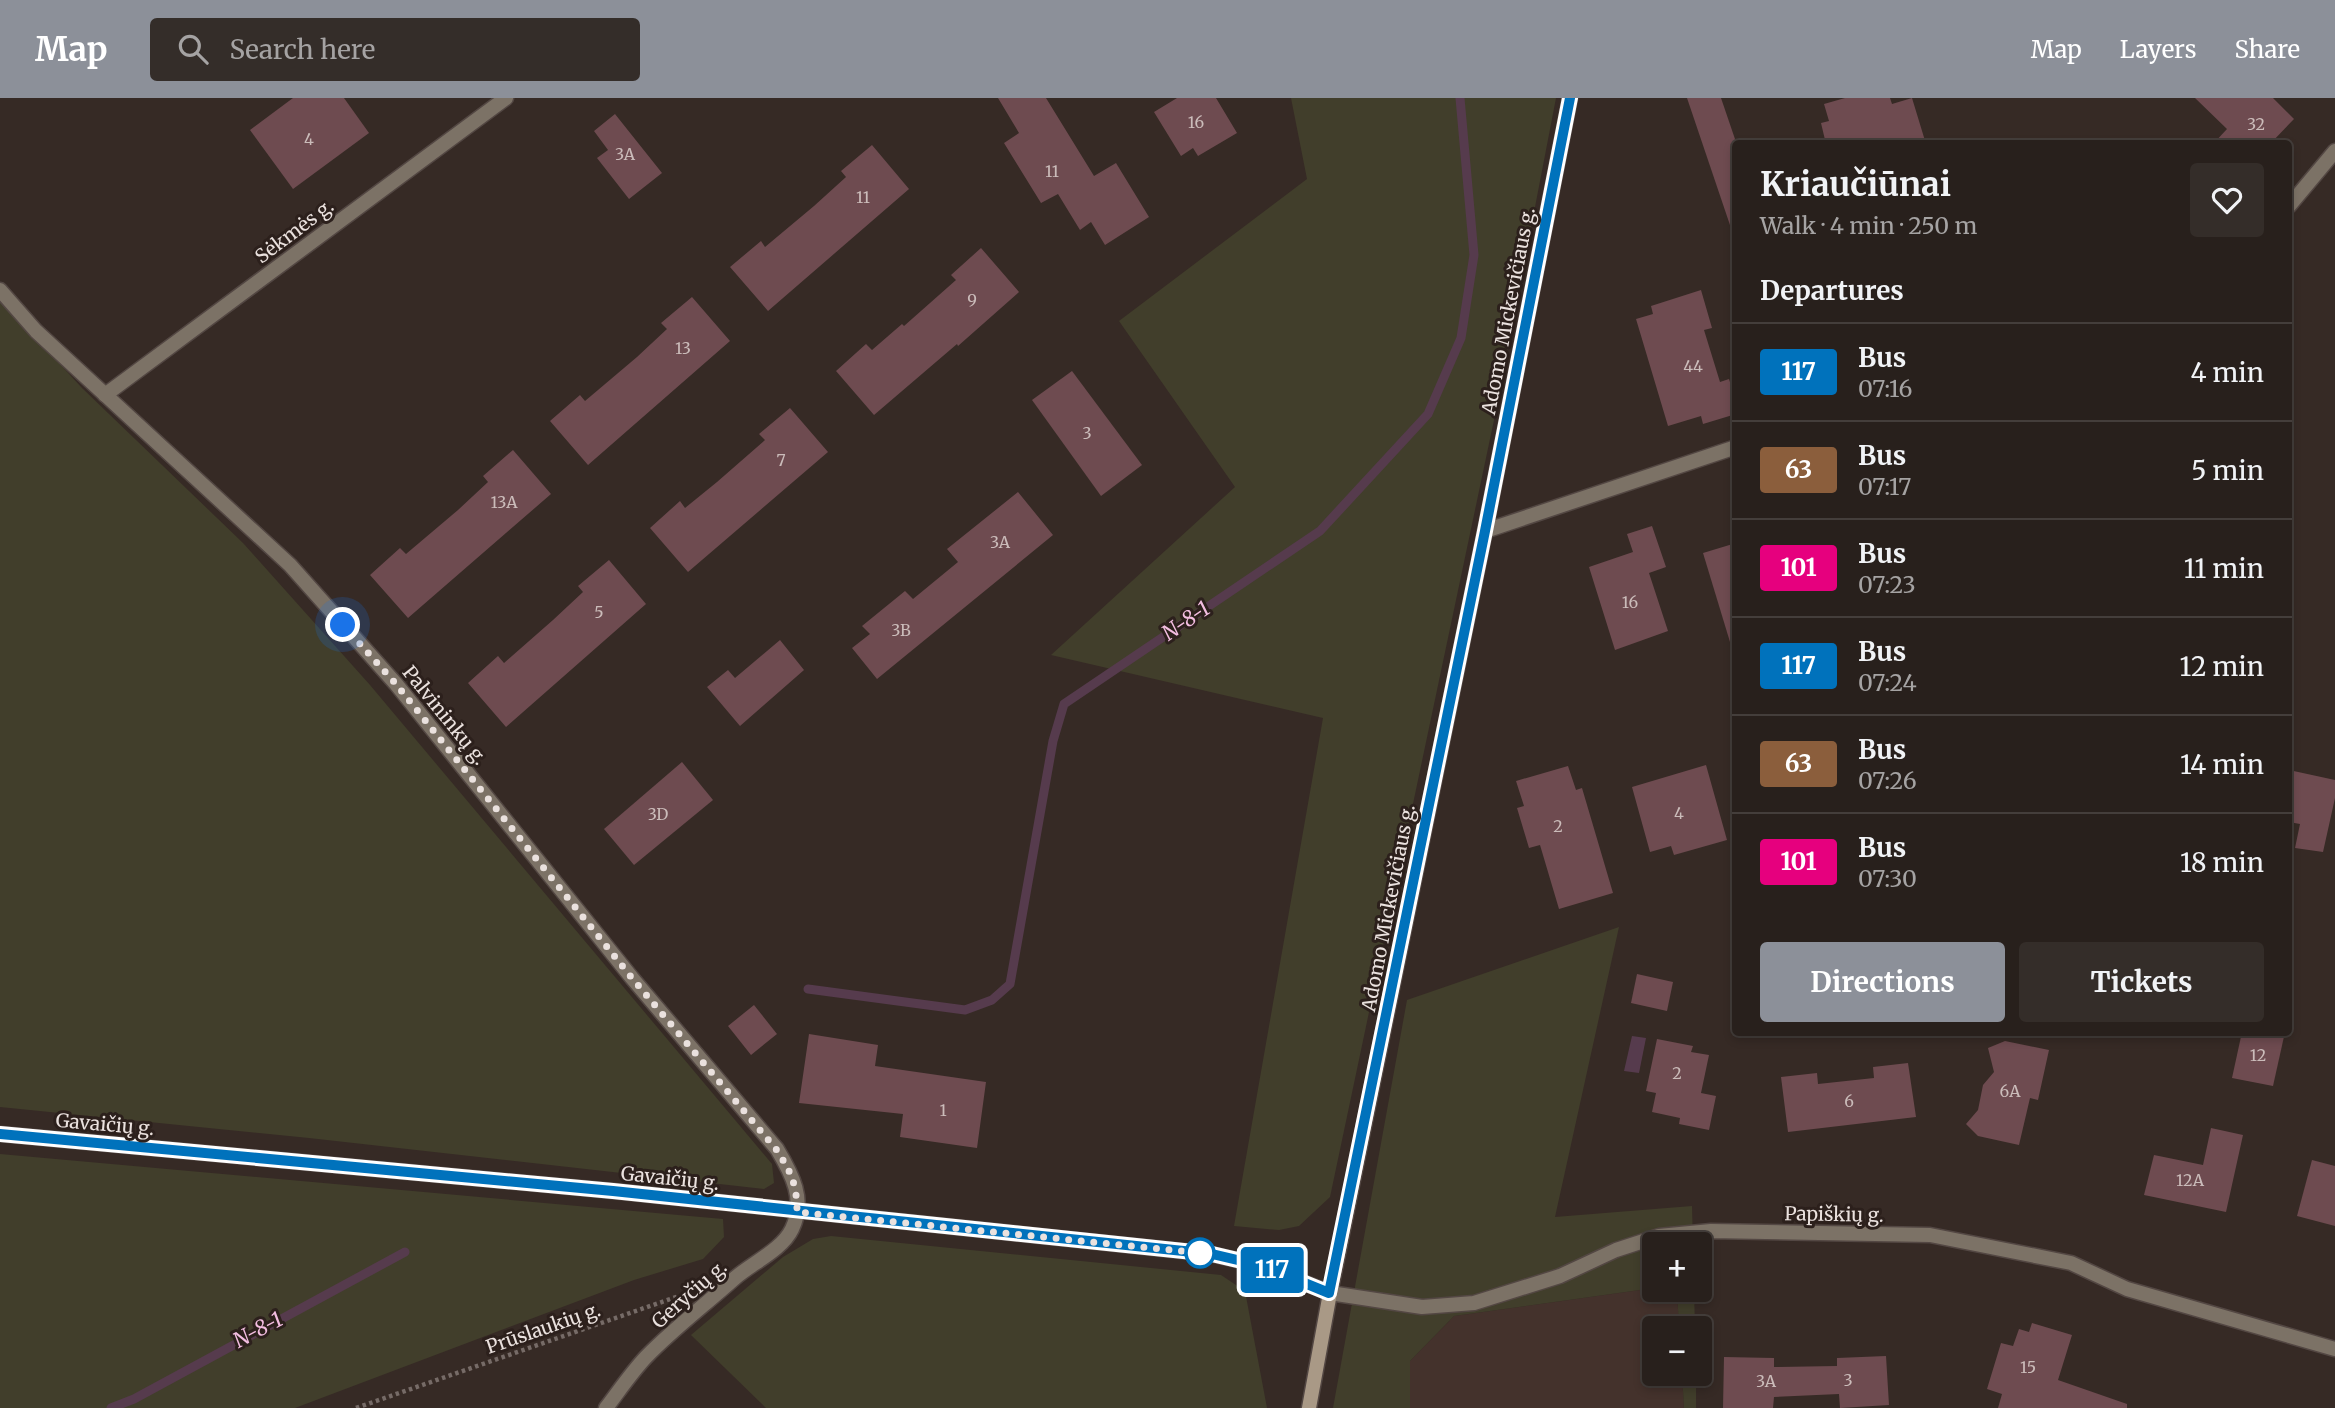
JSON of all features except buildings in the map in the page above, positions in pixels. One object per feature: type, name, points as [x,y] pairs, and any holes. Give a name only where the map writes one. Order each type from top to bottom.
[{"type":"main road","name":"Adomo Mickevičiaus g.","points":[[1309,1408],[1329,1293],[1485,531],[1570,98]]},
{"type":"street","name":"Sėkmės g.","points":[[106,395],[506,98]]},
{"type":"street","points":[[2292,202],[2335,151]]},
{"type":"street","name":"Palvininkų g.","points":[[0,290],[36,331],[290,565],[396,684],[632,978],[776,1149],[793,1175],[797,1192],[797,1212]]},
{"type":"street","points":[[1485,531],[1732,448]]},
{"type":"street","name":"Gavaičių g.","points":[[0,1134],[599,1190],[1212,1254],[1263,1266],[1329,1293]]},
{"type":"street","name":"Geryčių g.","points":[[606,1408],[646,1357],[739,1275],[782,1242],[791,1231],[797,1212]]},
{"type":"street","name":"Papiškių g.","points":[[1329,1293],[1422,1307],[1474,1303],[1560,1276],[1616,1250],[1659,1236],[1711,1231],[1930,1235],[2071,1262],[2127,1289],[2335,1349]]},
{"type":"path","name":"Prūslaukių g.","points":[[356,1408],[686,1293]]},
{"type":"shaded area","points":[[1291,98],[1556,98],[1494,420],[1330,1197],[1299,1226],[1279,1230],[1234,1226],[1323,718],[1051,655],[1235,487],[1119,321],[1307,179]]},
{"type":"shaded area","points":[[0,299],[82,388],[243,543],[370,685],[772,1164],[774,1183],[764,1189],[309,1138],[0,1107]]},
{"type":"shaded area","points":[[1619,927],[1555,1217],[1692,1206],[1693,1232],[1642,1232],[1642,1290],[1454,1316],[1410,1361],[1410,1408],[1333,1408],[1407,1000]]},
{"type":"shaded area","points":[[1632,1036],[1646,1038],[1639,1073],[1624,1071]]},
{"type":"shaded area","points":[[0,1154],[723,1219],[724,1237],[703,1259],[634,1280],[295,1408],[0,1408]]},
{"type":"shaded area","points":[[831,1236],[1221,1275],[1245,1291],[1267,1408],[766,1408],[691,1335],[783,1257],[813,1239]]},
{"type":"shaded area","points":[[1642,1290],[1642,1302],[1678,1302],[1678,1316],[1642,1316],[1642,1386],[1683,1386],[1684,1408],[1410,1408],[1410,1361],[1454,1316]]},
{"type":"shaded area","points":[[1678,1302],[1694,1302],[1695,1316],[1678,1316]]},
{"type":"shaded area","points":[[1683,1386],[1696,1386],[1696,1408],[1684,1408]]},
{"type":"waterway","name":"N-8-1","points":[[808,989],[965,1010],[992,1000],[1010,984],[1053,741],[1064,704],[1320,531],[1428,414],[1461,338],[1474,255],[1460,98]]},
{"type":"waterway","name":"N-8-1","points":[[111,1408],[134,1399],[405,1252]]},
{"type":"bus line","name":"117","points":[[0,1134],[613,1191],[1212,1254],[1263,1266],[1329,1293],[1485,531],[1570,98]]},
{"type":"route","points":[[343,625],[396,684],[632,978],[776,1149],[793,1175],[797,1192],[797,1212],[1200,1253]]}]
